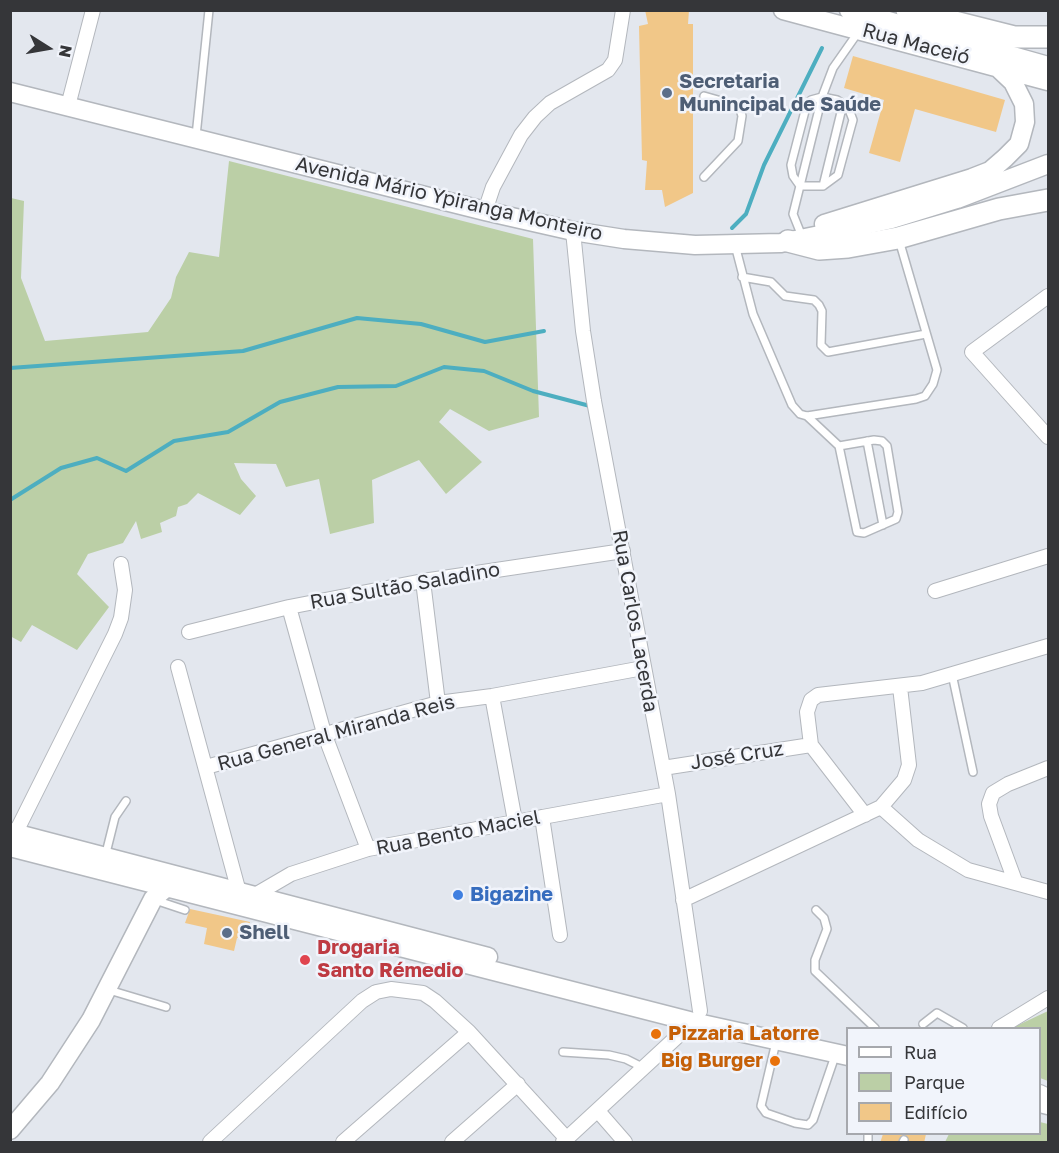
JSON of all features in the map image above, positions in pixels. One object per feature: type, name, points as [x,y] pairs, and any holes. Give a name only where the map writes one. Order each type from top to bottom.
[{"type":"main road","name":"Rua Maceió","points":[[783,10],[1048,81]]},
{"type":"main road","name":"Rua Maceió","points":[[849,10],[905,19],[1048,66]]},
{"type":"main road","points":[[905,19],[1014,37],[1048,38]]},
{"type":"main road","name":"Avenida Mário Ypiranga Monteiro","points":[[10,92],[573,231],[624,239],[735,245],[795,238],[834,220],[990,171],[1019,144],[1025,122],[1024,104],[1013,82],[995,65]]},
{"type":"main road","points":[[795,238],[831,249],[895,228],[957,199],[1048,164]]},
{"type":"main road","points":[[895,228],[1048,200]]},
{"type":"main road","points":[[12,838],[105,857],[244,902],[842,1055]]},
{"type":"main road","points":[[12,838],[142,881],[167,893],[244,902]]},
{"type":"main road","points":[[137,932],[144,899],[142,881]]},
{"type":"main road","points":[[10,1130],[50,1083],[91,1020],[137,932],[167,893]]},
{"type":"main road","points":[[696,1016],[777,1040],[810,1047]]},
{"type":"street","points":[[68,106],[93,10]]},
{"type":"street","points":[[485,211],[504,166],[521,135],[535,117],[550,103],[608,70],[615,60],[623,10]]},
{"type":"street","name":"Rua Carlos Lacerda","points":[[573,231],[589,366],[668,794],[696,1016]]},
{"type":"street","points":[[1048,296],[972,352],[1048,437]]},
{"type":"street","name":"Rua Sultão Saladino","points":[[189,632],[289,607],[423,581],[623,551]]},
{"type":"street","points":[[935,591],[1048,556]]},
{"type":"street","points":[[12,838],[115,634],[121,618],[125,590],[121,564]]},
{"type":"street","points":[[423,581],[438,703]]},
{"type":"street","points":[[289,607],[324,733],[368,849]]},
{"type":"street","points":[[865,815],[812,744],[807,712],[811,700],[818,695],[900,687],[1048,646]]},
{"type":"street","points":[[178,667],[244,902]]},
{"type":"street","name":"Rua General Miranda Reis","points":[[206,767],[438,703],[492,696],[643,668]]},
{"type":"street","points":[[683,900],[881,807],[904,780],[909,765],[909,749],[900,687]]},
{"type":"street","points":[[492,696],[515,821]]},
{"type":"street","name":"José Cruz","points":[[663,768],[812,744]]},
{"type":"street","points":[[1016,881],[991,816],[989,804],[993,794],[1008,784],[1048,768]]},
{"type":"street","name":"Rua Bento Maciel","points":[[244,902],[291,874],[368,849],[668,794]]},
{"type":"street","points":[[881,807],[918,840],[968,870],[1016,881],[1048,892]]},
{"type":"street","points":[[542,817],[560,935]]},
{"type":"street","points":[[210,1143],[362,1001],[376,993],[391,989],[408,989],[423,993],[435,1001],[469,1032],[518,1084],[565,1141],[598,1112],[696,1016]]},
{"type":"street","points":[[1002,1027],[1048,998]]},
{"type":"street","points":[[343,1143],[469,1032]]},
{"type":"street","points":[[452,1143],[518,1084]]},
{"type":"street","points":[[598,1112],[625,1143]]},
{"type":"lane","points":[[196,139],[209,10]]},
{"type":"lane","points":[[795,238],[793,214],[822,97],[833,68],[860,30]]},
{"type":"lane","points":[[704,96],[738,106],[742,116],[738,141],[704,177]]},
{"type":"lane","points":[[822,97],[843,104],[851,113],[851,127],[841,169],[833,180],[823,186],[800,186],[793,176],[791,165],[805,111],[811,100],[822,97]]},
{"type":"lane","points":[[823,186],[843,104]]},
{"type":"lane","points":[[735,245],[753,314],[792,405],[800,414],[807,416],[916,399],[925,396],[933,384],[937,370],[895,228]]},
{"type":"lane","points":[[742,277],[771,282],[785,296],[814,300],[822,311],[821,345],[828,352],[926,334]]},
{"type":"lane","points":[[807,416],[838,446],[857,532],[864,533],[896,519],[898,513],[887,446],[882,441],[838,446]]},
{"type":"lane","points":[[867,441],[883,525]]},
{"type":"lane","points":[[952,674],[973,772]]},
{"type":"lane","points":[[105,857],[115,818],[126,801]]},
{"type":"lane","points":[[167,893],[187,910],[167,893]]},
{"type":"lane","points":[[816,910],[827,923],[827,929],[815,960],[814,971],[872,1027]]},
{"type":"lane","points":[[107,989],[166,1007]]},
{"type":"lane","points":[[923,1024],[937,1013],[960,1027]]},
{"type":"lane","points":[[777,1040],[761,1106],[766,1113],[795,1123],[808,1125],[813,1120],[842,1055]]},
{"type":"lane","points":[[563,1052],[609,1055],[626,1059],[644,1068]]},
{"type":"green space","points":[[229,161],[533,239],[539,417],[489,431],[450,409],[439,422],[482,462],[446,494],[419,460],[372,480],[374,523],[330,534],[319,479],[286,487],[276,464],[234,463],[241,479],[256,496],[240,515],[198,493],[187,504],[178,507],[176,516],[160,523],[162,532],[141,539],[136,521],[123,543],[88,554],[77,574],[109,607],[77,650],[32,625],[21,642],[10,636],[11,198],[24,201],[21,278],[45,341],[148,332],[171,298],[176,277],[189,252],[219,257]]},
{"type":"green space","points":[[1048,1011],[1048,1081],[1041,1078],[1041,1027],[1014,1027]]},
{"type":"green space","points":[[1041,1122],[1048,1124],[1048,1142],[945,1142],[948,1135],[1041,1135]]},
{"type":"building","name":"Secretaria Munincipal de Saúde","points":[[645,10],[689,10],[688,24],[693,24],[693,193],[665,207],[662,190],[645,190],[647,161],[642,160],[639,26],[648,24]]},
{"type":"building","points":[[853,56],[1005,100],[996,132],[915,109],[900,162],[869,153],[884,100],[844,88]]},
{"type":"building","name":"Shell","points":[[190,909],[250,922],[246,939],[237,938],[234,951],[204,944],[207,928],[185,923]]},
{"type":"building","points":[[883,1135],[903,1135],[897,1143],[880,1143]]},
{"type":"building","points":[[905,1135],[926,1135],[924,1143],[909,1141]]},
{"type":"waterway","points":[[732,228],[746,214],[764,165],[822,48]]},
{"type":"waterway","points":[[10,368],[243,351],[357,318],[421,324],[485,342],[544,331]]},
{"type":"waterway","points":[[10,500],[61,468],[97,458],[126,471],[174,441],[228,432],[280,402],[338,387],[396,386],[444,367],[484,371],[533,391],[590,406]]},
{"type":"place","name":"Secretaria Munincipal de Saúde","points":[[667,93]]},
{"type":"place","name":"Bigazine","points":[[458,895]]},
{"type":"place","name":"Shell","points":[[227,933]]},
{"type":"place","name":"Drogaria Santo Rémedio","points":[[305,960]]},
{"type":"place","name":"Pizzaria Latorre","points":[[656,1034]]},
{"type":"place","name":"Big Burger","points":[[775,1061]]}]
